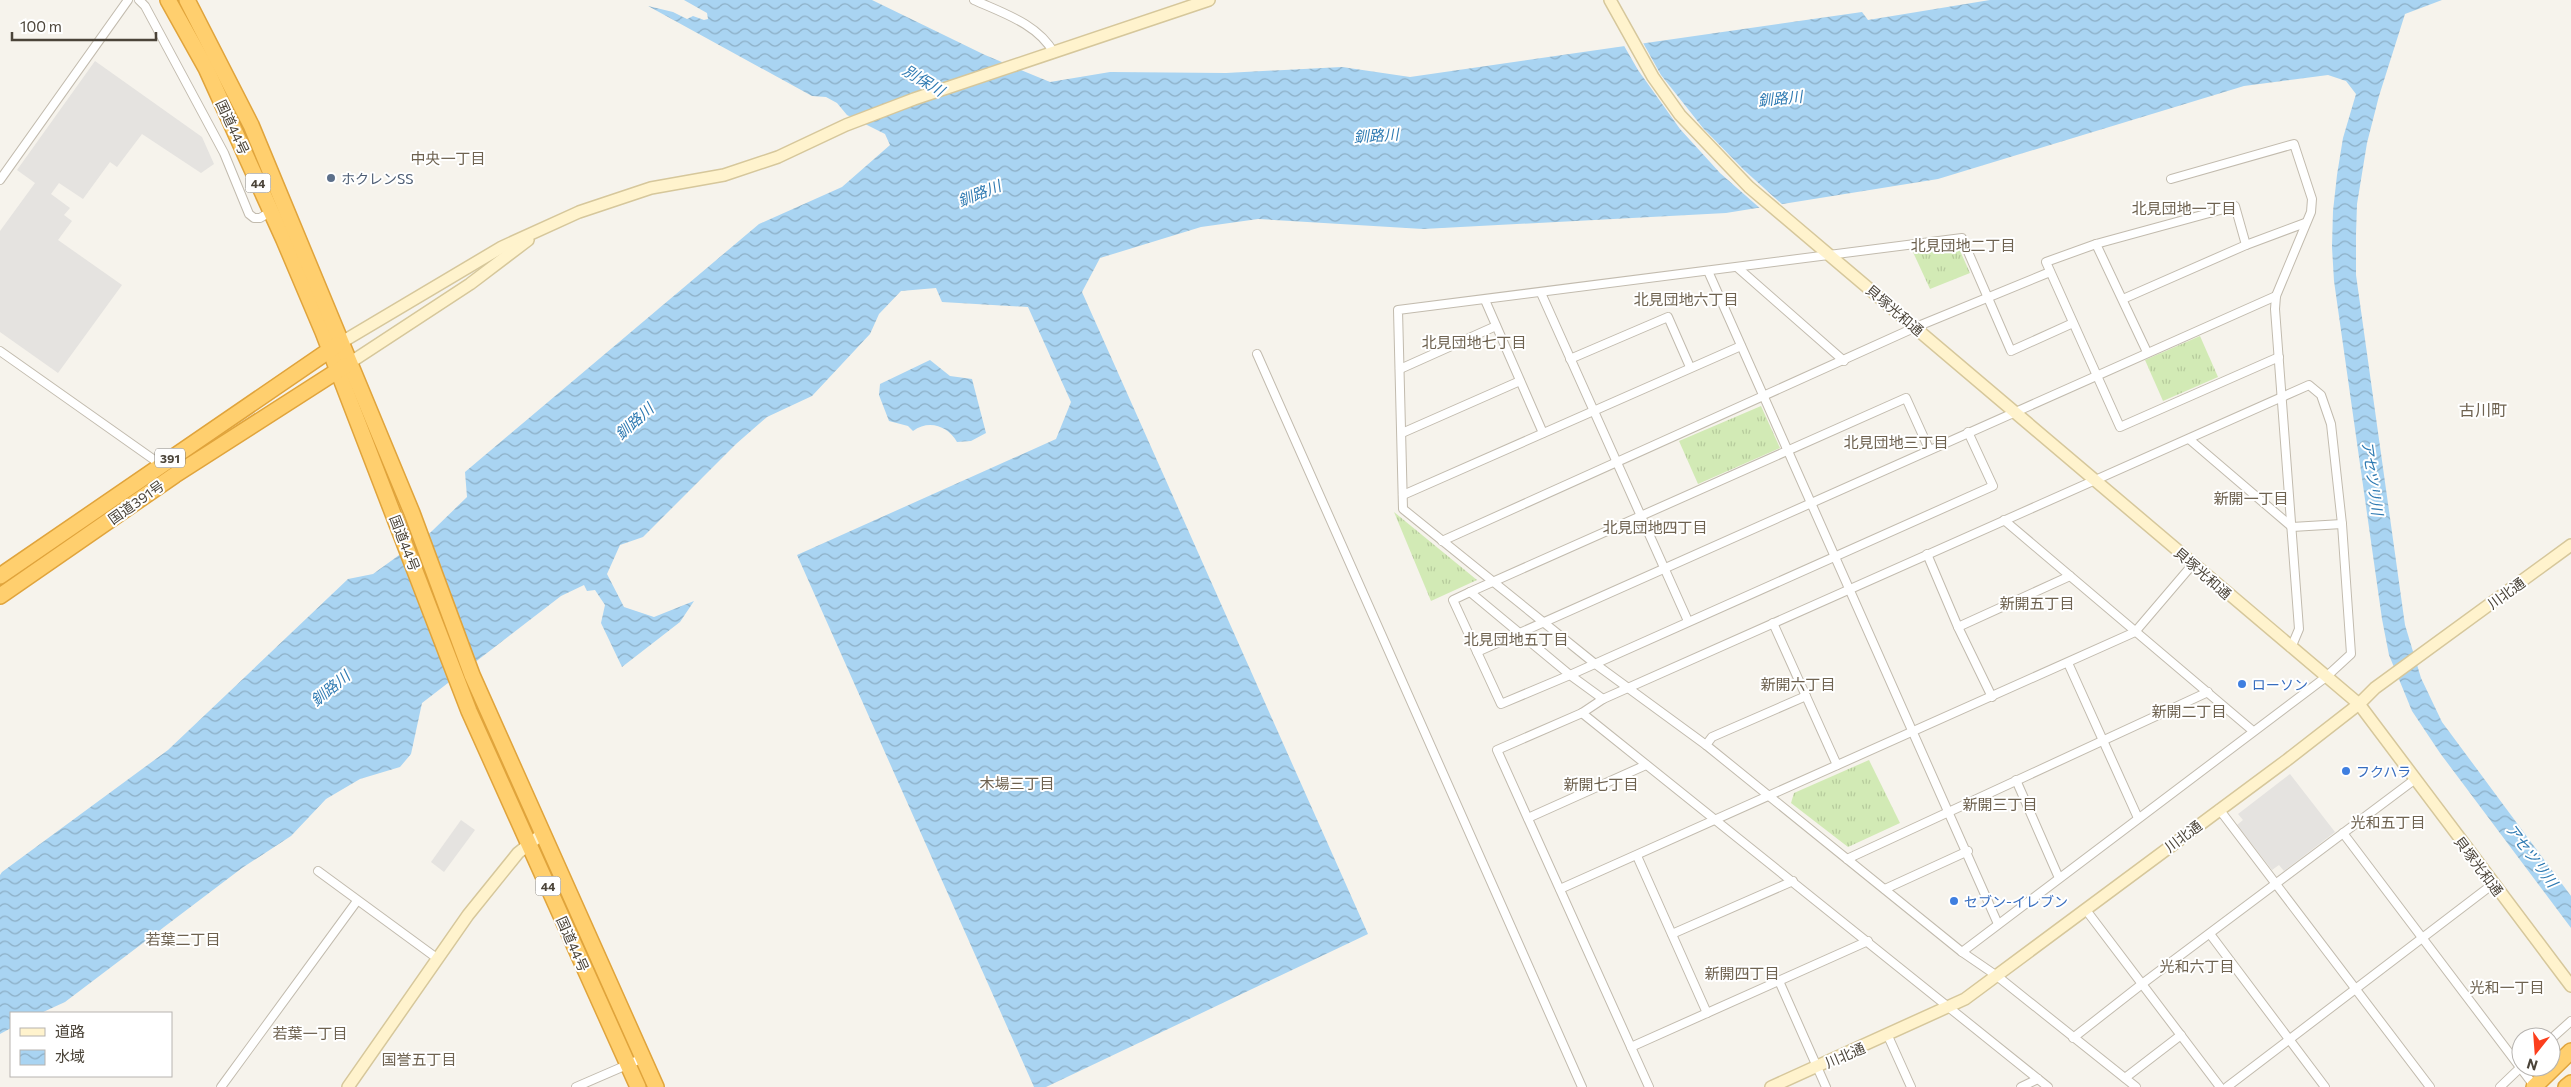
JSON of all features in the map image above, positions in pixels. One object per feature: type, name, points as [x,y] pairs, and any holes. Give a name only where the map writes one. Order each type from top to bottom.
[{"type":"highway","name":"国道44号","points":[[168,0],[206,68],[271,211],[336,346],[351,362],[412,513],[472,675],[656,1087]]},
{"type":"highway","name":"国道44号","points":[[187,0],[252,125],[285,204],[336,346],[337,370],[459,685],[638,1087]]},
{"type":"highway","name":"国道391号","points":[[0,576],[160,464],[336,346]]},
{"type":"highway","name":"国道391号","points":[[0,596],[175,475],[351,362]]},
{"type":"highway","points":[[2535,1087],[2571,1051]]},
{"type":"highway","points":[[2566,1087],[2571,1083]]},
{"type":"street","points":[[0,180],[128,0]]},
{"type":"street","points":[[139,0],[145,6],[224,153],[249,214],[254,218],[260,218],[285,204]]},
{"type":"street","points":[[974,0],[1031,27],[1048,43],[1054,53]]},
{"type":"street","points":[[336,346],[502,247],[548,225],[651,188],[724,175],[778,157],[846,125],[914,99],[1209,0]]},
{"type":"street","name":"貝塚光和通","points":[[1610,0],[1653,77],[1680,115],[1717,156],[1829,256],[1916,327],[2359,704],[2414,780],[2571,986]]},
{"type":"street","points":[[2171,179],[2294,144],[2312,200],[2311,212],[2276,296],[2281,397],[2299,629],[2291,648]]},
{"type":"street","points":[[2246,245],[2235,206],[2096,244],[2046,262],[2120,427],[2279,357]]},
{"type":"street","points":[[2124,299],[2246,245],[2305,223]]},
{"type":"street","points":[[351,362],[470,284],[548,225]]},
{"type":"street","points":[[2073,323],[2011,351],[1962,238],[1398,310],[1403,509],[1542,623],[1594,664],[1706,745],[1962,952],[1997,976],[2136,1087]]},
{"type":"street","points":[[2096,244],[2124,299],[2147,352]]},
{"type":"street","points":[[1738,268],[1844,362]]},
{"type":"street","points":[[1708,271],[1968,851],[1998,924]]},
{"type":"street","points":[[1442,542],[1844,362],[1916,327],[2050,272]]},
{"type":"street","points":[[1541,293],[1639,517],[1688,621]]},
{"type":"street","points":[[1477,652],[2096,374],[2276,296]]},
{"type":"street","points":[[1485,300],[1544,433]]},
{"type":"street","points":[[1570,359],[1668,317],[1690,366]]},
{"type":"street","points":[[1400,370],[1496,326]]},
{"type":"street","points":[[1403,495],[1593,412],[1690,366],[1741,346]]},
{"type":"street","points":[[0,351],[160,464]]},
{"type":"street","points":[[1257,354],[1582,1087]]},
{"type":"street","points":[[1402,433],[1520,381]]},
{"type":"street","points":[[1649,1087],[1497,750],[1582,712],[1603,699],[1849,588],[2238,419],[2309,385],[2321,395],[2331,424],[2342,524],[2351,654],[2326,677],[1962,952]]},
{"type":"street","points":[[1929,449],[1906,398],[1490,581],[1453,600],[1501,704],[1993,486],[1968,432]]},
{"type":"street","points":[[2189,439],[2292,527],[2342,524]]},
{"type":"street","points":[[2004,520],[2253,731]]},
{"type":"street","name":"川北通","points":[[1771,1087],[1888,1036],[1965,999],[2359,704],[2375,688],[2571,545]]},
{"type":"street","points":[[1927,554],[1958,627],[1992,697]]},
{"type":"street","points":[[1560,889],[2135,632],[2193,564]]},
{"type":"street","points":[[1958,627],[2070,576]]},
{"type":"street","points":[[1470,592],[1570,675],[1603,699]]},
{"type":"street","points":[[1774,623],[1837,765]]},
{"type":"street","points":[[2068,663],[2138,818]]},
{"type":"street","points":[[1847,859],[2208,692]]},
{"type":"street","points":[[1706,745],[1712,737],[1806,696]]},
{"type":"street","points":[[1582,712],[2048,1087]]},
{"type":"street","points":[[1528,818],[1646,765]]},
{"type":"street","points":[[2016,780],[2059,878]]},
{"type":"street","points":[[2073,1038],[2414,780]]},
{"type":"street","points":[[2220,809],[2358,989],[2430,1087]]},
{"type":"street","points":[[2343,833],[2511,1056]]},
{"type":"street","points":[[348,1087],[468,915],[508,864],[542,834]]},
{"type":"street","points":[[1884,889],[1968,851]]},
{"type":"street","points":[[1637,856],[1707,1014]]},
{"type":"street","points":[[318,871],[438,959]]},
{"type":"street","points":[[1672,934],[1793,881]]},
{"type":"street","points":[[2227,1087],[2358,989],[2493,884]]},
{"type":"street","points":[[221,1087],[357,900]]},
{"type":"street","points":[[2086,910],[2220,1087]]},
{"type":"street","points":[[2210,934],[2325,1087]]},
{"type":"street","points":[[1631,1047],[1868,941]]},
{"type":"street","points":[[1779,981],[1826,1087]]},
{"type":"street","points":[[2561,1030],[2571,1020]]},
{"type":"street","points":[[2125,1078],[2181,1035]]},
{"type":"street","points":[[1888,1036],[1911,1087]]},
{"type":"street","points":[[576,1087],[642,1058]]},
{"type":"street","points":[[2500,1087],[2511,1077]]},
{"type":"street","points":[[2527,1077],[2535,1087]]},
{"type":"street","points":[[2021,1087],[2038,1079]]},
{"type":"green space","points":[[1957,244],[1970,273],[1930,289],[1912,250]]},
{"type":"green space","points":[[2200,336],[2218,377],[2163,401],[2145,360]]},
{"type":"green space","points":[[1761,406],[1780,448],[1698,484],[1679,441]]},
{"type":"green space","points":[[1394,512],[1477,580],[1431,601]]},
{"type":"green space","points":[[1869,760],[1900,823],[1848,847],[1791,803],[1794,793]]},
{"type":"shaded area","points":[[95,61],[202,137],[214,164],[201,173],[142,134],[117,167],[110,162],[83,199],[59,183],[51,194],[70,208],[64,215],[72,221],[58,240],[122,285],[58,373],[0,332],[0,231],[35,183],[17,170]]},
{"type":"shaded area","points":[[2290,774],[2335,832],[2284,871],[2279,865],[2272,870],[2237,825],[2243,820],[2238,814]]},
{"type":"shaded area","points":[[461,820],[475,830],[444,872],[431,862]]},
{"type":"water","points":[[684,0],[872,0],[985,55],[1050,82],[1110,72],[1226,73],[1342,67],[1410,77],[1862,12],[1868,20],[1990,0],[2442,0],[2405,14],[2379,96],[2367,143],[2357,204],[2356,275],[2405,625],[2421,678],[2442,722],[2571,896],[2571,928],[2440,753],[2412,711],[2389,655],[2382,619],[2334,281],[2332,247],[2337,175],[2343,138],[2356,94],[2346,81],[2328,75],[2244,86],[1938,179],[1726,213],[1423,229],[1258,219],[1201,227],[1100,258],[1082,292],[1368,934],[1046,1087],[1034,1087],[797,555],[1056,439],[1071,402],[1028,307],[942,302],[936,288],[901,291],[879,314],[870,334],[812,396],[767,417],[736,444],[643,537],[620,545],[607,574],[624,607],[654,617],[694,601],[680,622],[622,667],[601,623],[605,605],[595,590],[587,591],[584,585],[561,596],[422,703],[411,754],[400,767],[360,779],[326,799],[291,836],[242,868],[65,1002],[43,1012],[10,1012],[10,1029],[0,1034],[0,875],[2,872],[168,750],[348,579],[373,574],[431,532],[467,497],[465,472],[759,224],[842,187],[890,145],[885,134],[847,115],[837,103],[826,97],[812,96],[648,6],[673,12],[687,19],[693,16],[704,20],[708,19],[707,13]]},
{"type":"water","points":[[930,360],[950,376],[972,379],[986,433],[971,441],[957,442],[949,432],[938,426],[925,425],[913,431],[908,426],[889,421],[879,395],[880,384]]},
{"type":"pier","points":[[1642,41],[1661,75],[1703,128],[1744,170],[1784,206],[1762,210],[1720,173],[1680,129],[1638,70],[1623,44]]},
{"type":"place","name":"ホクレンSS","points":[[331,178]]},
{"type":"place","name":"ローソン","points":[[2242,684]]},
{"type":"place","name":"フクハラ","points":[[2346,771]]},
{"type":"place","name":"セブン-イレブン","points":[[1954,901]]},
{"type":"district","name":"中央一丁目","points":[[448,158]]},
{"type":"district","name":"北見団地一丁目","points":[[2184,208]]},
{"type":"district","name":"北見団地二丁目","points":[[1963,245]]},
{"type":"district","name":"北見団地六丁目","points":[[1686,299]]},
{"type":"district","name":"北見団地七丁目","points":[[1474,342]]},
{"type":"district","name":"古川町","points":[[2483,409]]},
{"type":"district","name":"北見団地三丁目","points":[[1896,442]]},
{"type":"district","name":"新開一丁目","points":[[2251,498]]},
{"type":"district","name":"北見団地四丁目","points":[[1655,527]]},
{"type":"district","name":"新開五丁目","points":[[2037,603]]},
{"type":"district","name":"北見団地五丁目","points":[[1516,639]]},
{"type":"district","name":"新開六丁目","points":[[1798,684]]},
{"type":"district","name":"新開二丁目","points":[[2189,711]]},
{"type":"district","name":"木場三丁目","points":[[1017,783]]},
{"type":"district","name":"新開七丁目","points":[[1601,784]]},
{"type":"district","name":"新開三丁目","points":[[2000,804]]},
{"type":"district","name":"光和五丁目","points":[[2388,822]]},
{"type":"district","name":"若葉二丁目","points":[[183,939]]},
{"type":"district","name":"光和六丁目","points":[[2197,966]]},
{"type":"district","name":"新開四丁目","points":[[1742,973]]},
{"type":"district","name":"光和一丁目","points":[[2507,987]]},
{"type":"district","name":"若葉一丁目","points":[[310,1033]]},
{"type":"district","name":"国誉五丁目","points":[[419,1059]]},
{"type":"water label","name":"別保川","points":[[924,80]]},
{"type":"water label","name":"釧路川","points":[[1780,98]]},
{"type":"water label","name":"釧路川","points":[[1376,135]]},
{"type":"water label","name":"釧路川","points":[[979,193]]},
{"type":"water label","name":"釧路川","points":[[634,421]]},
{"type":"water label","name":"アセツリ川","points":[[2373,478]]},
{"type":"water label","name":"釧路川","points":[[330,688]]},
{"type":"water label","name":"アセツリ川","points":[[2532,855]]}]
